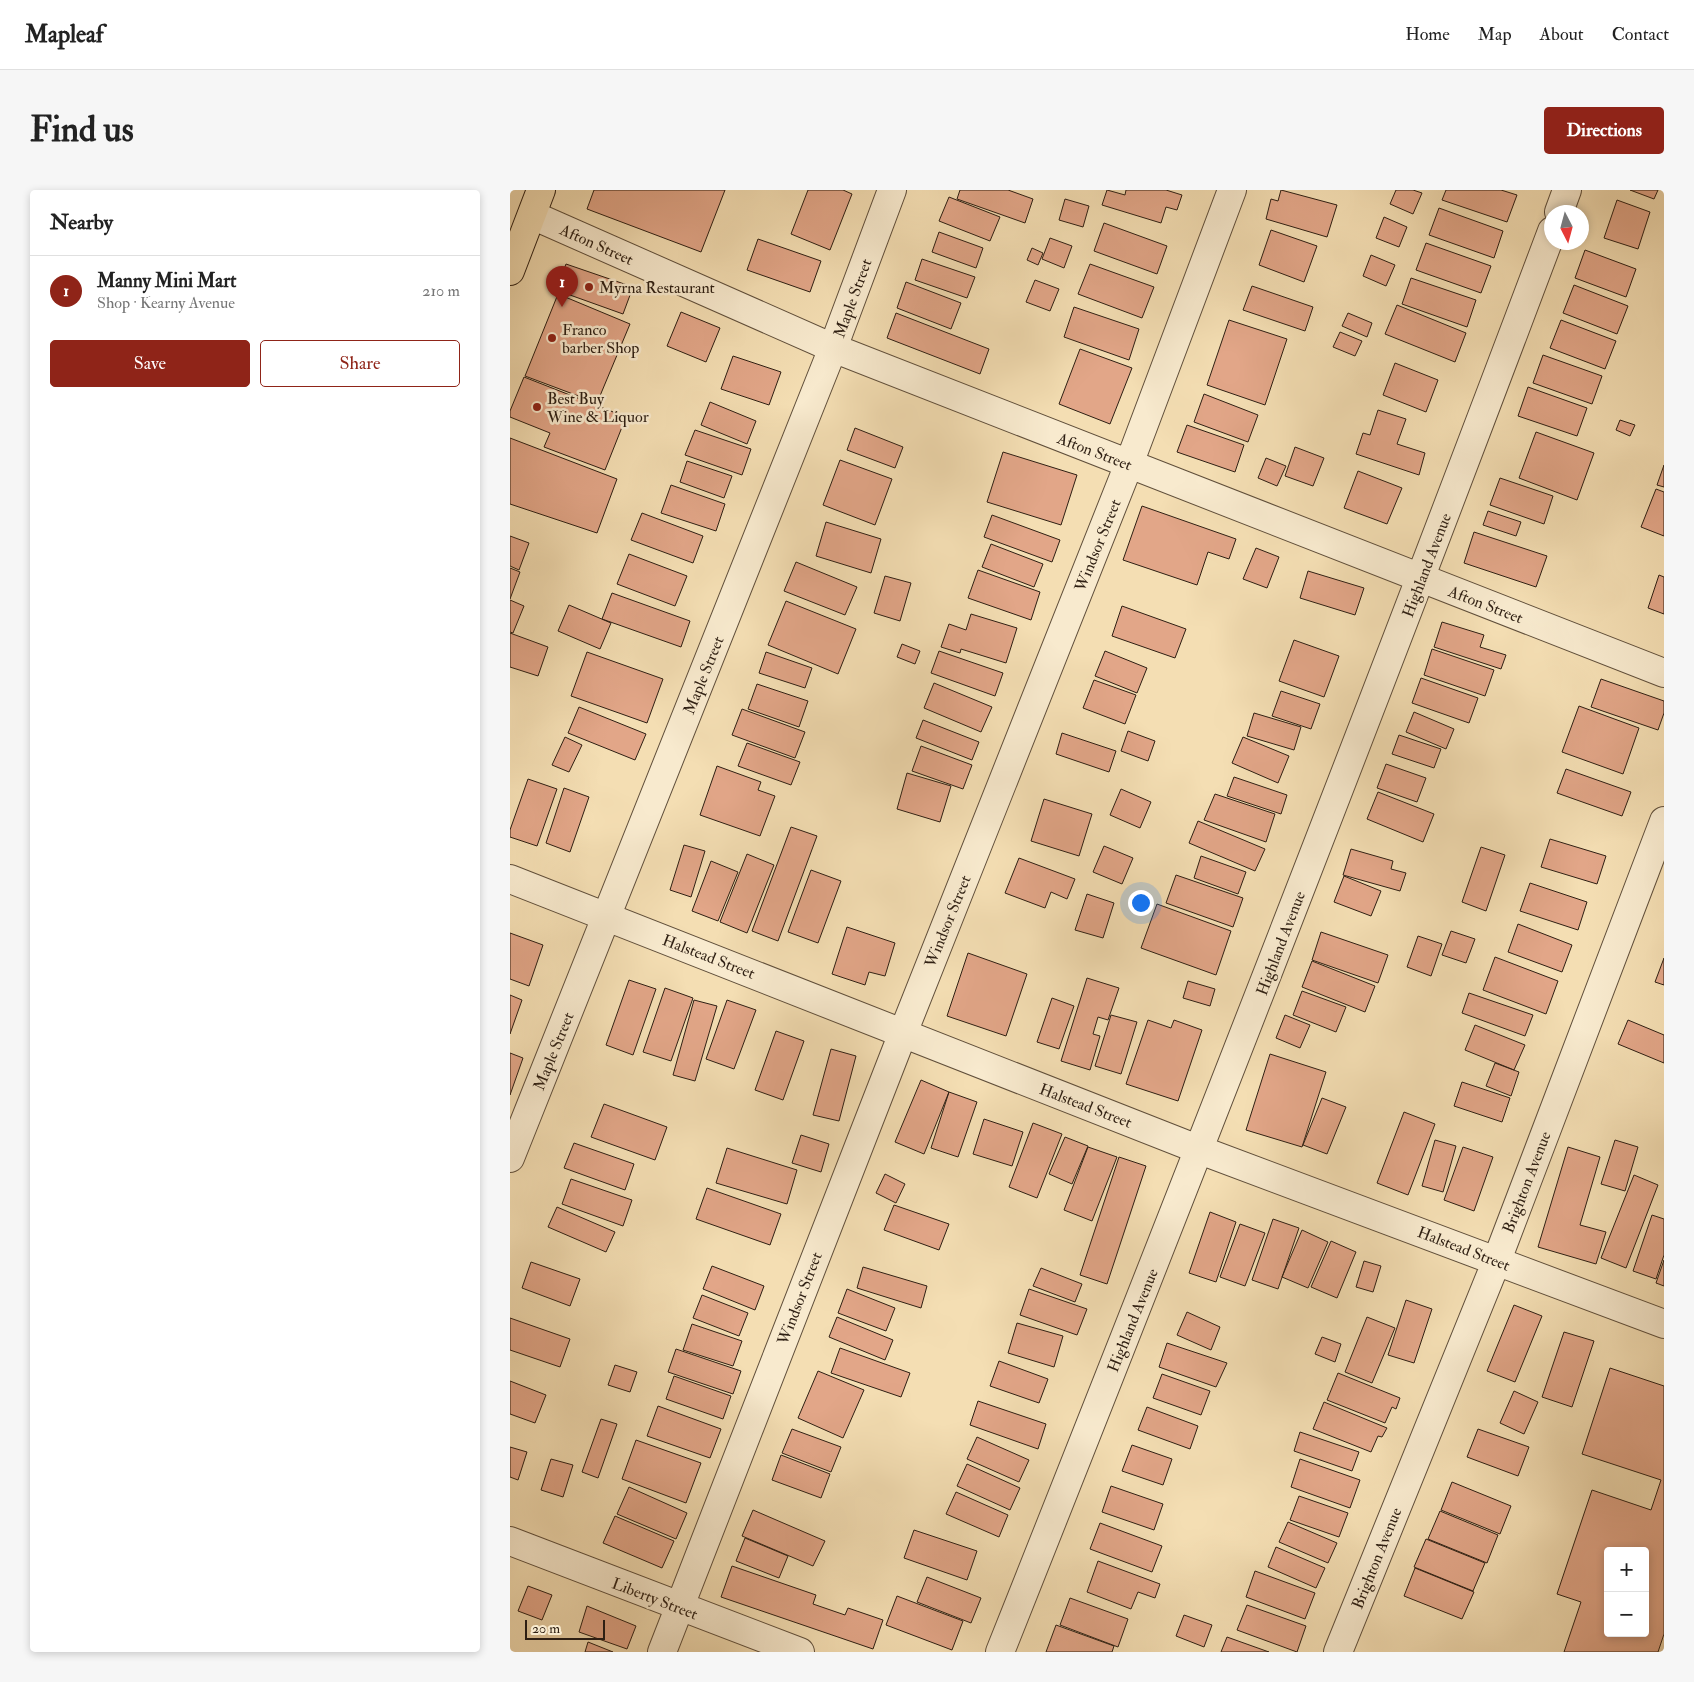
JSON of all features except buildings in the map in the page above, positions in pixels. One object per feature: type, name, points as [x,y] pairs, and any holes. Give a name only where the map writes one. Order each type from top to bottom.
[{"type":"main road","points":[[510,271],[541,190]]},
{"type":"street","name":"Maple Street","points":[[510,1158],[833,348],[892,190]]},
{"type":"street","name":"Windsor Street","points":[[662,1652],[903,1032],[1129,464],[1232,190]]},
{"type":"street","points":[[1562,205],[1567,190]]},
{"type":"street","name":"Afton Street","points":[[532,215],[833,348],[1664,673]]},
{"type":"street","name":"Highland Avenue","points":[[1000,1652],[1200,1150],[1421,579],[1545,250]]},
{"type":"street","name":"Brighton Avenue","points":[[1338,1652],[1497,1260],[1664,821]]},
{"type":"street","name":"Halstead Street","points":[[510,879],[1200,1150],[1664,1324]]},
{"type":"street","name":"Liberty Street","points":[[510,1541],[800,1652]]},
{"type":"place","name":"Myrna Restaurant","points":[[589,287]]},
{"type":"place","name":"Manny Mini Mart","points":[[562,307]]},
{"type":"place","name":"Franco barber Shop","points":[[552,338]]},
{"type":"place","name":"Best Buy Wine & Liquor","points":[[537,407]]}]
